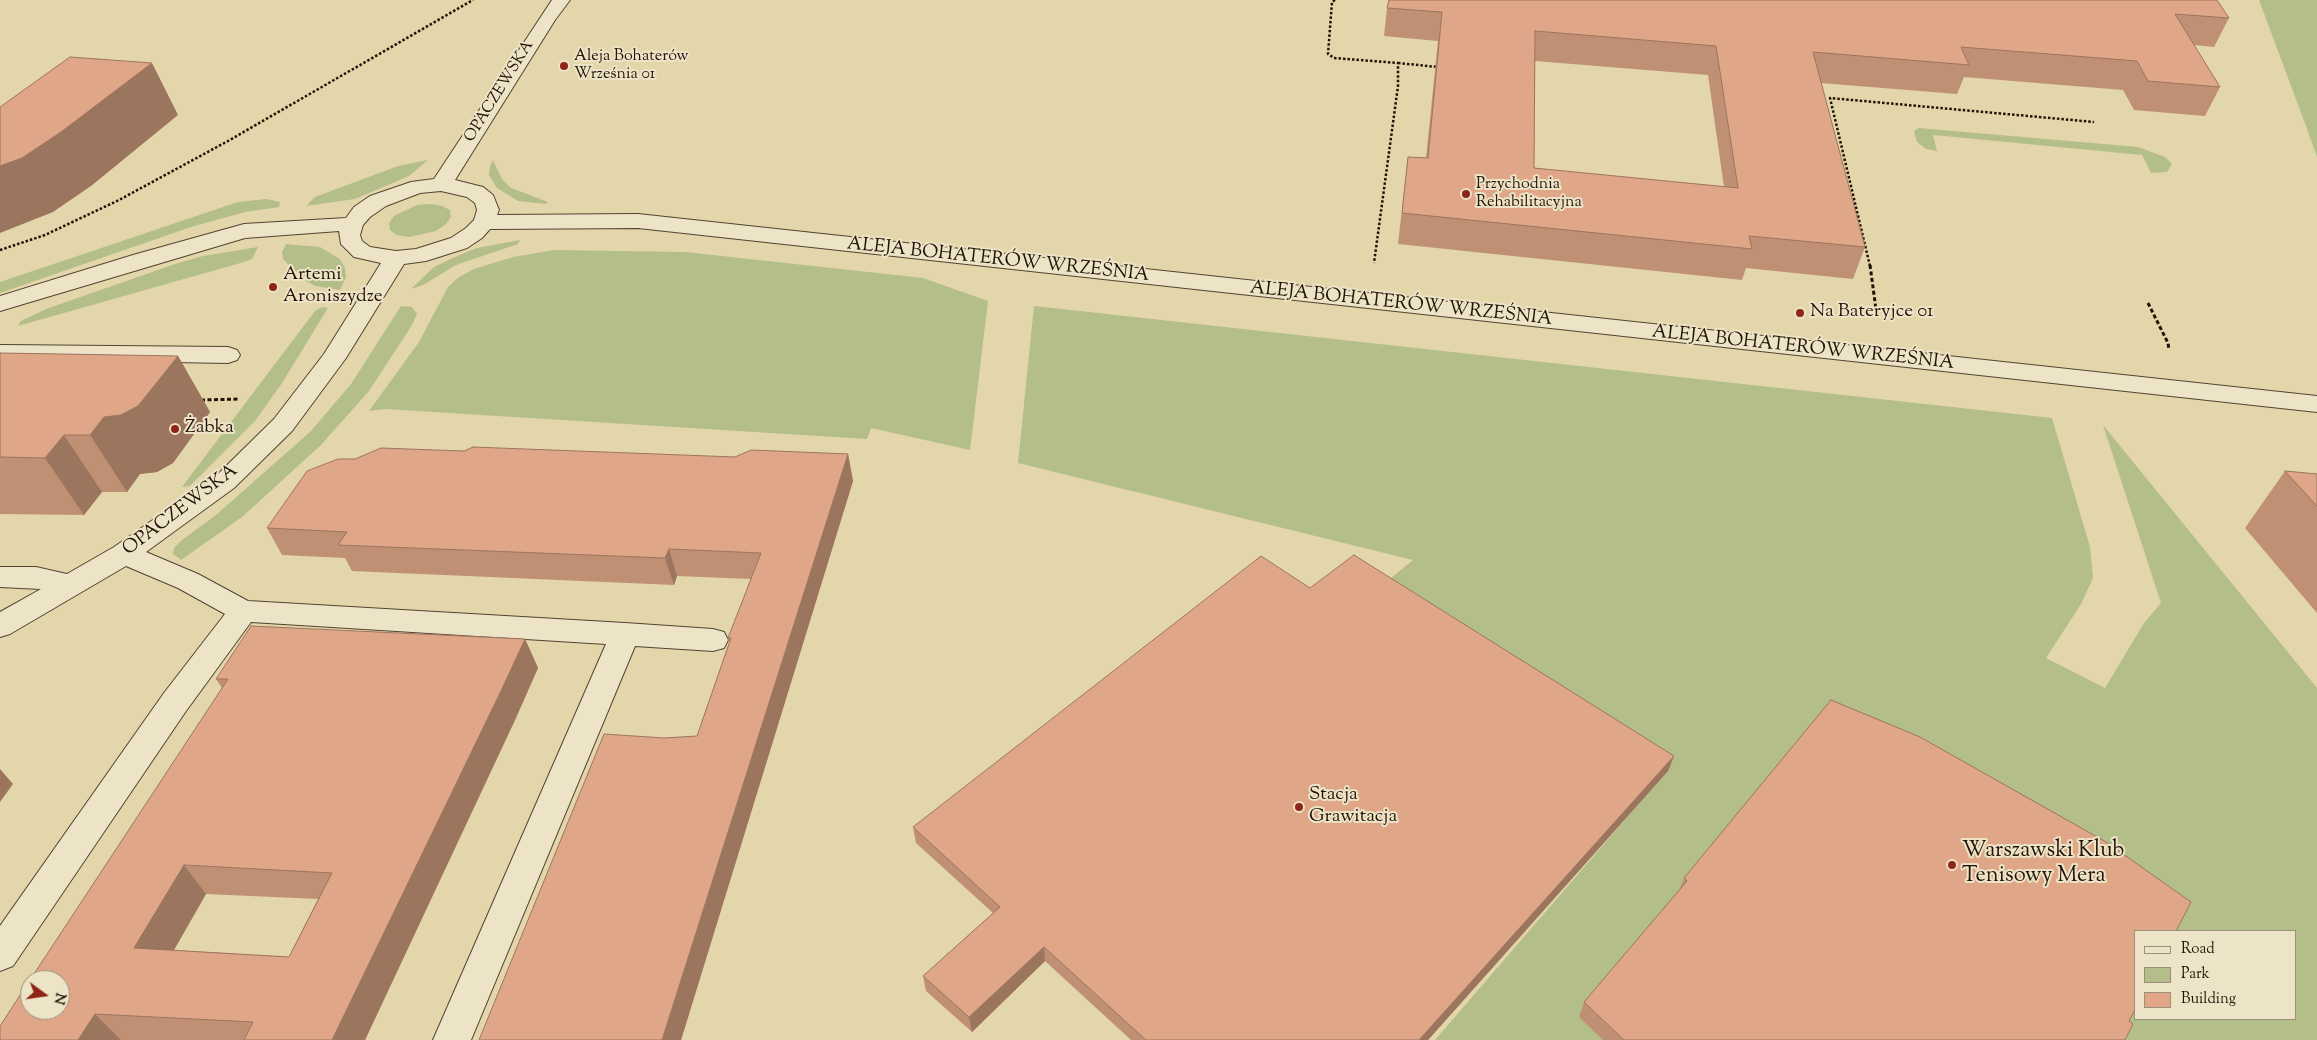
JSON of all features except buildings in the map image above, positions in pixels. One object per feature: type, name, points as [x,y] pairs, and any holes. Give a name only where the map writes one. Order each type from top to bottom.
[{"type":"street","name":"OPACZEWSKA","points":[[441,186],[547,18],[561,0]]},
{"type":"street","points":[[441,186],[460,187],[475,192],[485,200],[488,210],[484,222],[474,233],[459,243],[440,251],[418,256],[396,258],[362,252],[352,244],[349,235],[352,224],[362,212],[397,193],[441,186]]},
{"type":"street","name":"ALEJA BOHATERÓW WRZEŚNIA","points":[[484,222],[638,221],[2317,404]]},
{"type":"street","points":[[0,304],[228,235],[260,229],[352,224]]},
{"type":"street","name":"OPACZEWSKA","points":[[0,626],[124,554],[225,482],[283,425],[334,358],[396,258]]},
{"type":"street","points":[[0,352],[228,355]]},
{"type":"street","points":[[124,554],[188,582],[242,611],[714,640]]},
{"type":"street","points":[[0,577],[36,577],[72,585]]},
{"type":"street","points":[[0,955],[174,702],[242,611]]},
{"type":"street","points":[[452,1040],[625,634]]},
{"type":"path","points":[[0,250],[45,235],[120,200],[228,141],[473,0]]},
{"type":"path","points":[[1334,0],[1332,2],[1328,54],[1334,58],[1443,67]]},
{"type":"path","points":[[1374,264],[1398,86],[1398,63]]},
{"type":"path","points":[[1822,98],[2094,122]]},
{"type":"path","points":[[1830,98],[1873,279],[1877,319]]},
{"type":"path","points":[[2148,303],[2168,343],[2170,357]]},
{"type":"path","points":[[194,400],[240,399]]},
{"type":"green space","points":[[2259,0],[2317,0],[2317,157],[2306,126]]},
{"type":"green space","points":[[1919,128],[2138,147],[2165,157],[2172,164],[2167,172],[2151,173],[2142,155],[1933,135],[1937,151],[1926,149],[1917,142],[1914,131]]},
{"type":"green space","points":[[428,160],[409,176],[355,199],[306,206],[315,197],[398,166]]},
{"type":"green space","points":[[493,160],[502,179],[511,188],[548,202],[545,204],[518,201],[497,188],[489,175]]},
{"type":"green space","points":[[266,199],[280,202],[279,207],[245,212],[191,227],[0,293],[0,282],[238,202]]},
{"type":"green space","points":[[431,204],[450,210],[451,217],[446,224],[436,231],[409,237],[397,235],[390,230],[389,223],[394,216],[417,205]]},
{"type":"green space","points":[[520,240],[518,244],[456,265],[423,285],[411,289],[434,267],[457,256],[477,248]]},
{"type":"green space","points":[[286,244],[320,247],[340,259],[345,268],[346,277],[340,290],[315,286],[304,280],[283,259],[282,252]]},
{"type":"green space","points":[[258,247],[252,259],[244,262],[18,326],[21,321],[46,309],[175,264],[203,256]]},
{"type":"green space","points":[[554,250],[685,252],[923,278],[988,301],[970,450],[871,428],[867,439],[385,409],[369,411],[419,342],[448,287],[459,277],[474,269],[513,257]]},
{"type":"green space","points":[[401,306],[412,307],[417,314],[412,325],[369,391],[320,446],[242,517],[181,560],[173,554],[174,548],[182,540],[216,515],[311,431],[351,384]]},
{"type":"green space","points":[[1034,306],[2052,418],[2090,547],[2093,578],[2081,604],[2046,658],[2105,688],[2144,623],[2161,603],[2103,425],[2317,688],[2317,1040],[1435,1040],[1667,771],[1379,588],[1413,560],[1018,463]]},
{"type":"green space","points":[[322,307],[328,308],[282,383],[255,421],[190,486],[182,487],[315,311]]},
{"type":"place","name":"Aleja Bohaterów Września 01","points":[[564,66]]},
{"type":"place","name":"Przychodnia Rehabilitacyjna","points":[[1466,194]]},
{"type":"place","name":"Artemi Aroniszydze","points":[[273,287]]},
{"type":"place","name":"Na Bateryjce 01","points":[[1800,313]]},
{"type":"place","name":"Żabka","points":[[175,429]]},
{"type":"place","name":"Stacja Grawitacja","points":[[1299,807]]},
{"type":"place","name":"Warszawski Klub Tenisowy Mera","points":[[1952,865]]}]
